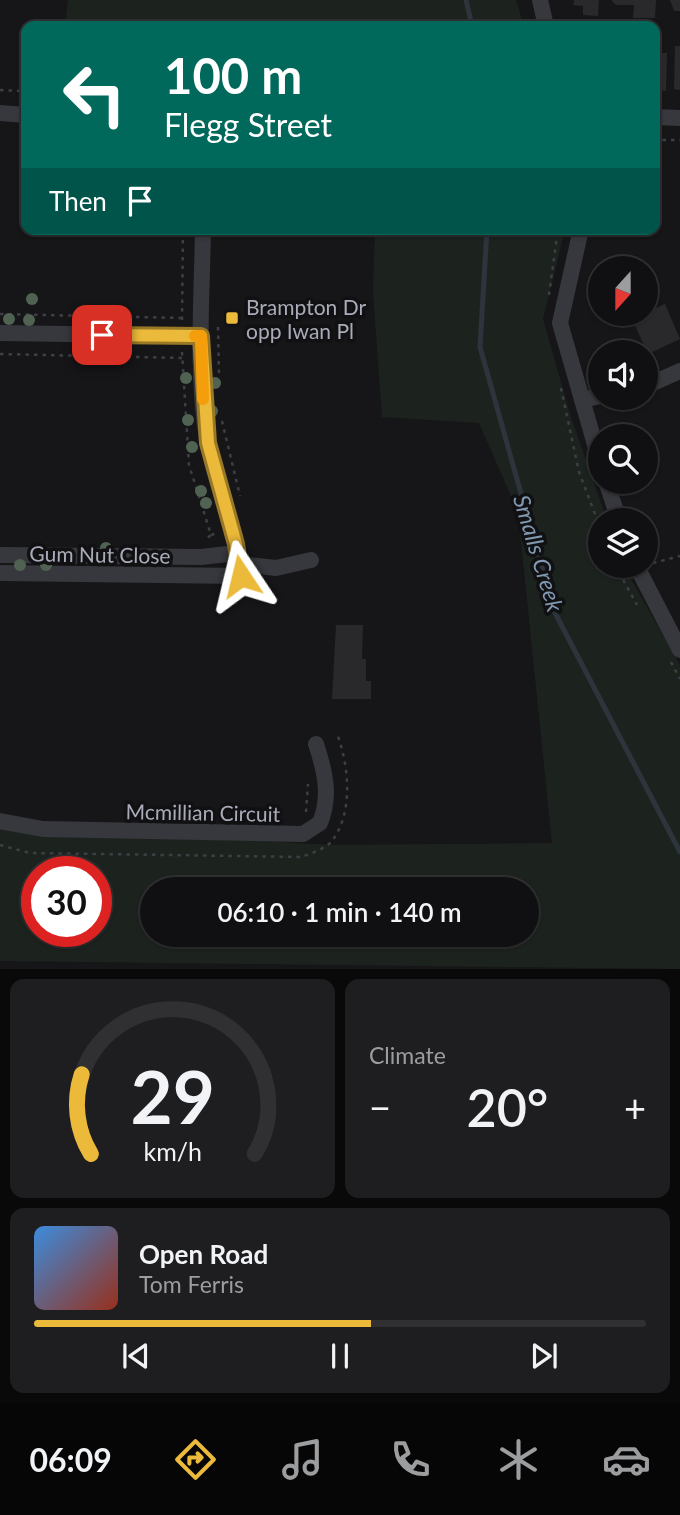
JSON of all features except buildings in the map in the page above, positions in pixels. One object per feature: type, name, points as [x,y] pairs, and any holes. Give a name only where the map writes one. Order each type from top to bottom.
[{"type":"street","points":[[540,0],[545,21]]},
{"type":"street","points":[[0,113],[21,115]]},
{"type":"street","points":[[660,117],[680,118]]},
{"type":"street","points":[[203,235],[201,336],[206,432],[240,564]]},
{"type":"street","points":[[579,235],[560,323],[589,424]]},
{"type":"street","points":[[0,333],[201,336]]},
{"type":"street","points":[[658,381],[680,371]]},
{"type":"street","points":[[582,400],[588,399]]},
{"type":"street","name":"Gum Nut Close","points":[[0,555],[201,557],[276,568],[311,560]]},
{"type":"street","name":"Gum Nut Close","points":[[0,573],[240,564]]},
{"type":"street","points":[[642,578],[680,650]]},
{"type":"street","name":"Mcmillian Circuit","points":[[0,821],[43,829],[303,834],[320,823],[326,803],[325,770],[316,744]]},
{"type":"path","points":[[0,90],[21,91]]},
{"type":"path","points":[[660,140],[680,140]]},
{"type":"path","points":[[0,314],[182,318]]},
{"type":"path","points":[[218,317],[219,383]]},
{"type":"path","points":[[0,354],[182,358]]},
{"type":"path","points":[[219,409],[241,499]]},
{"type":"path","points":[[211,535],[231,529]]},
{"type":"path","points":[[658,561],[680,556]]},
{"type":"shaded area","points":[[68,0],[516,0],[522,21],[66,21]]},
{"type":"shaded area","points":[[375,235],[564,235],[543,319],[588,466],[588,494],[598,494],[603,508],[588,508],[588,578],[630,578],[680,665],[680,969],[0,961],[0,826],[330,845],[552,843],[518,512],[479,423],[382,417],[373,291]]},
{"type":"waterway","name":"Smalls Creek","points":[[466,0],[471,21]]},
{"type":"waterway","name":"Smalls Creek","points":[[487,235],[480,347],[554,611],[680,852]]},
{"type":"slow traffic","points":[[195,336],[201,336],[203,399]]},
{"type":"place","name":"Brampton Dr opp Iwan Pl","points":[[232,318]]},
{"type":"route","points":[[102,335],[201,336],[208,443],[236,544],[241,576]]}]
